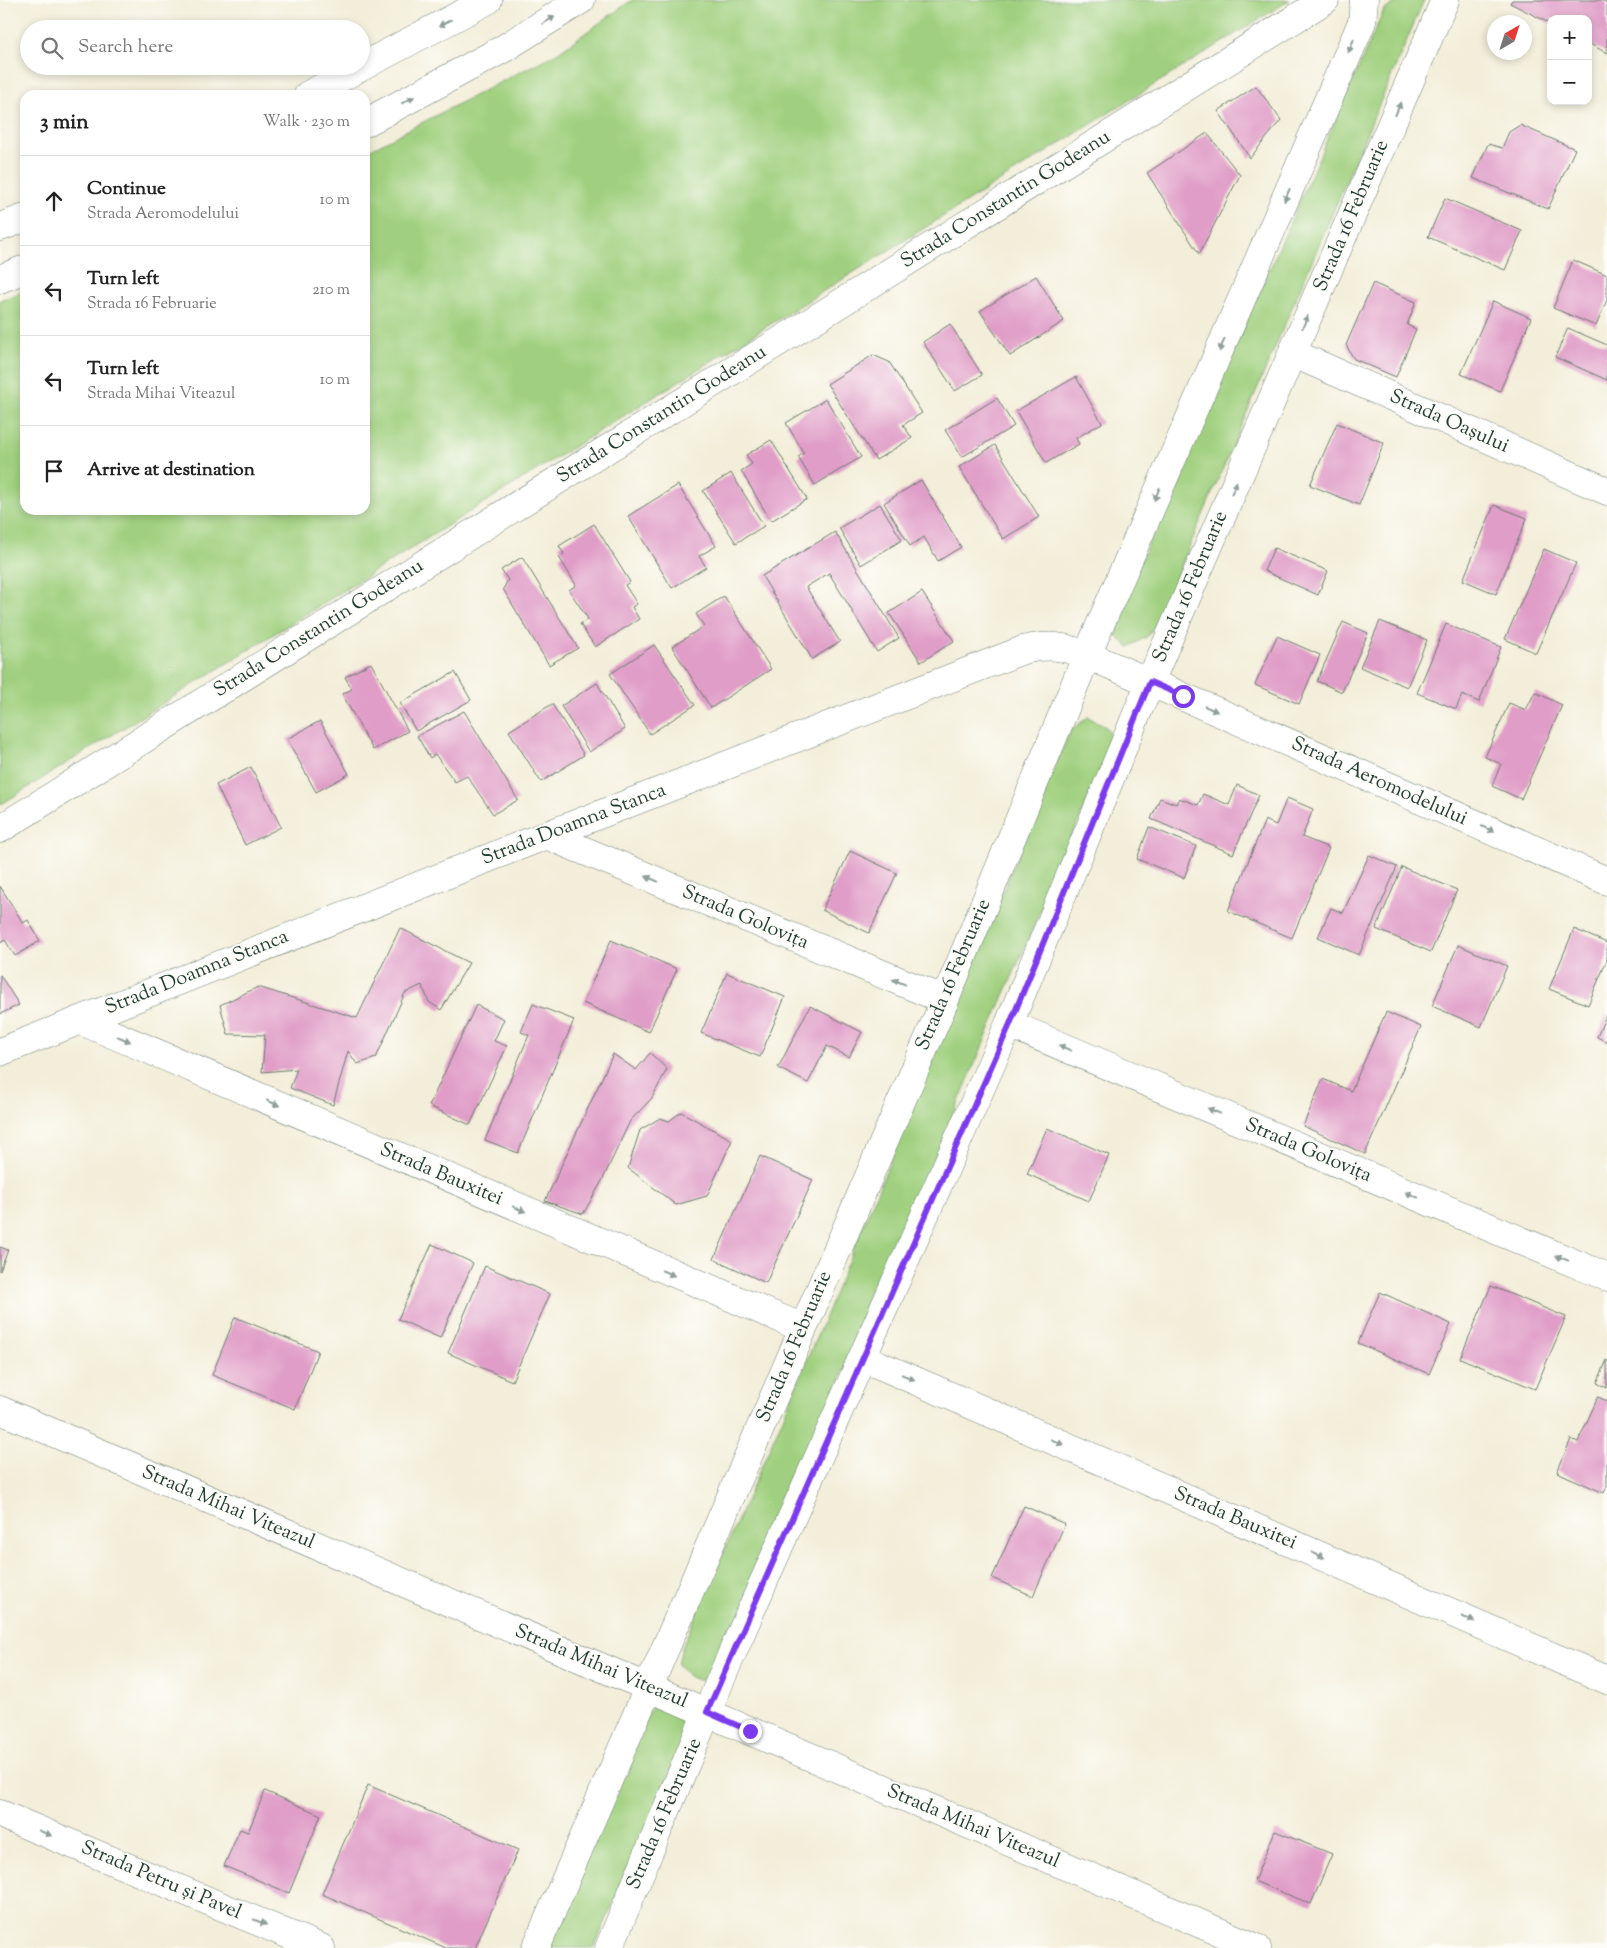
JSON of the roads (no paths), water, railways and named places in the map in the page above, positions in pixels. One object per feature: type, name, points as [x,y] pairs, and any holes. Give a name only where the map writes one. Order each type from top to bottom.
[{"type":"street","points":[[370,62],[488,0]]},
{"type":"street","points":[[370,120],[504,49],[581,0]]},
{"type":"street","name":"Strada Constantin Godeanu","points":[[0,829],[1325,0]]},
{"type":"street","name":"Strada 16 Februarie","points":[[536,1948],[945,1000],[1087,656],[1362,22],[1364,0]]},
{"type":"street","name":"Strada 16 Februarie","points":[[609,1948],[707,1712],[1010,1024],[1150,682],[1445,0]]},
{"type":"street","points":[[317,90],[346,75]]},
{"type":"street","points":[[0,227],[20,220]]},
{"type":"street","points":[[0,279],[20,271]]},
{"type":"street","name":"Strada Oașului","points":[[1292,353],[1607,491]]},
{"type":"street","name":"Strada Doamna Stanca","points":[[0,1052],[546,835],[1023,650],[1044,645],[1064,646],[1150,682]]},
{"type":"street","name":"Strada Aeromodelului","points":[[1150,682],[1607,881]]},
{"type":"street","name":"Strada Golovița","points":[[546,835],[945,1000]]},
{"type":"street","name":"Strada Bauxitei","points":[[79,1020],[803,1328]]},
{"type":"street","name":"Strada Golovița","points":[[1010,1024],[1607,1277]]},
{"type":"street","name":"Strada Bauxitei","points":[[863,1358],[1607,1680]]},
{"type":"street","name":"Strada Mihai Viteazul","points":[[0,1410],[1257,1948]]},
{"type":"street","name":"Strada Petru și Pavel","points":[[0,1814],[321,1948]]}]
